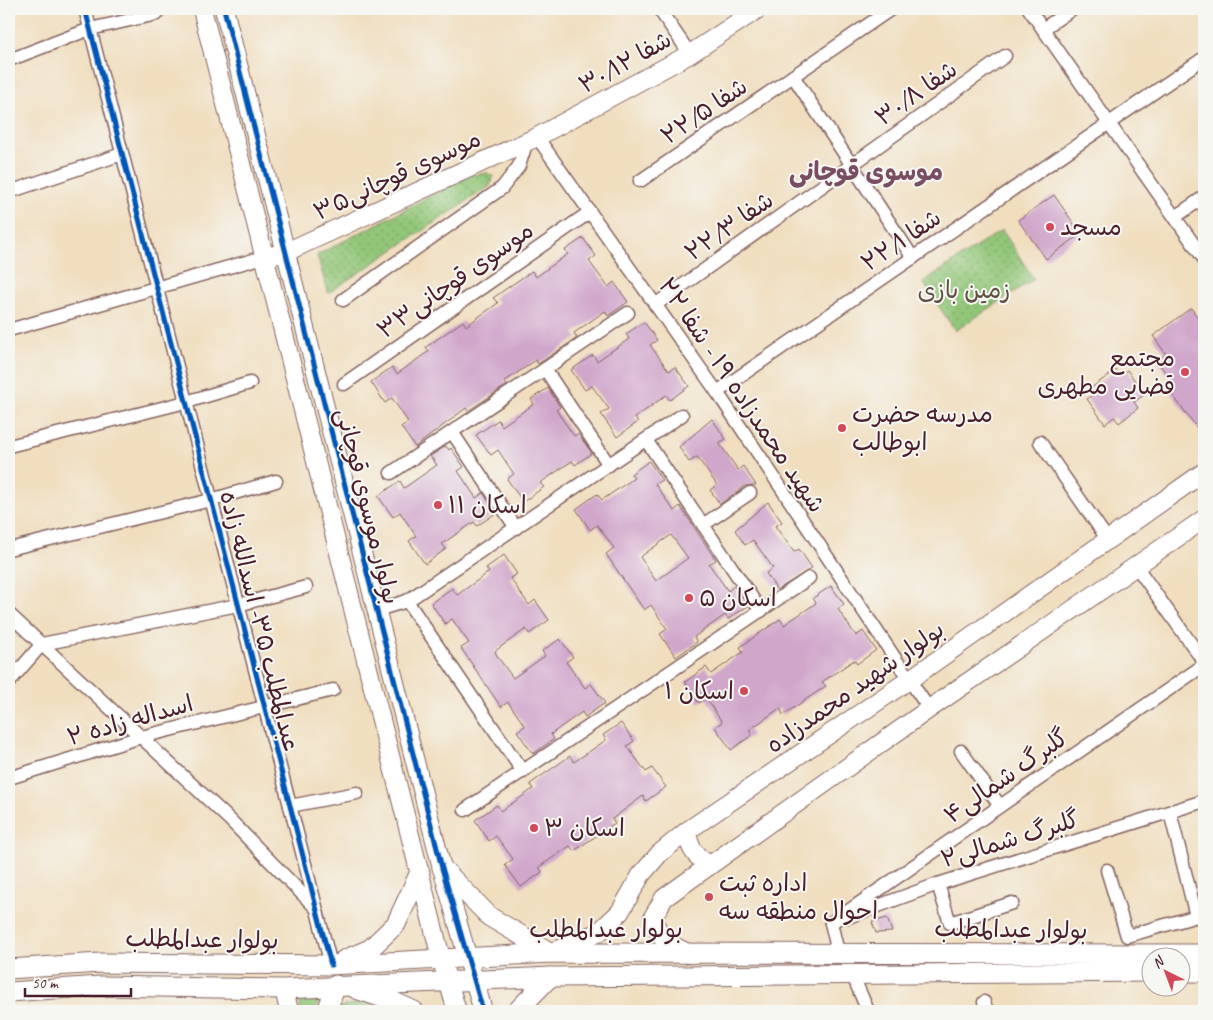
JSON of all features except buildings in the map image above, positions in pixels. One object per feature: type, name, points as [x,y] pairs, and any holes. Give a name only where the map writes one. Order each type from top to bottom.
[{"type":"main road","points":[[442,868],[490,917],[551,953]]},
{"type":"main road","points":[[331,966],[370,949],[396,924],[420,872]]},
{"type":"main road","name":"بولوار عبدالمطلب","points":[[9,969],[100,963],[331,966],[551,953],[1204,954]]},
{"type":"main road","name":"بولوار عبدالمطلب","points":[[9,992],[101,986],[284,989],[550,977],[1140,972]]},
{"type":"main road","points":[[1190,972],[1204,972]]},
{"type":"main road","points":[[517,1011],[550,977]]},
{"type":"main road","points":[[327,1011],[340,985],[392,1001],[414,1011]]},
{"type":"street","name":"عبدالمطلب ۳۵- اسدالله زاده","points":[[85,9],[331,966]]},
{"type":"street","name":"بولوار موسوی قوچانی","points":[[202,9],[441,958],[457,1011]]},
{"type":"street","name":"بولوار موسوی قوچانی","points":[[224,9],[442,868],[483,1011]]},
{"type":"street","points":[[659,9],[690,54]]},
{"type":"street","name":"شفا ۳۰/۱۲","points":[[532,139],[690,54],[758,9]]},
{"type":"street","name":"شفا ۲۲/۵","points":[[640,181],[891,9]]},
{"type":"street","points":[[1029,9],[1204,259]]},
{"type":"street","points":[[1043,28],[1072,9]]},
{"type":"street","points":[[9,60],[90,29],[157,14]]},
{"type":"street","name":"شفا ۳۰/۸","points":[[852,165],[1004,56]]},
{"type":"street","name":"۲۲/۱ شفا","points":[[717,392],[1204,58]]},
{"type":"street","points":[[793,76],[913,258]]},
{"type":"street","points":[[344,300],[502,188],[519,166],[532,139]]},
{"type":"street","name":"موسوی قوچانی۳۵","points":[[264,257],[286,252],[532,139]]},
{"type":"street","name":"شهید محمدزاده ۱۹ - شفا ۲۲","points":[[532,139],[590,212],[717,392],[930,709]]},
{"type":"street","points":[[9,192],[122,154]]},
{"type":"street","name":"شفا ۲۲/۳","points":[[655,305],[852,165]]},
{"type":"street","points":[[1175,217],[1204,197]]},
{"type":"street","name":"موسوی قوچانی۳۳","points":[[344,384],[590,212]]},
{"type":"street","points":[[9,330],[156,286],[264,257]]},
{"type":"street","points":[[391,473],[628,313]]},
{"type":"street","points":[[545,369],[609,465]]},
{"type":"street","points":[[9,446],[186,402],[250,382]]},
{"type":"street","points":[[377,610],[407,601],[682,414]]},
{"type":"street","points":[[452,432],[516,528]]},
{"type":"street","points":[[646,440],[761,611]]},
{"type":"street","points":[[1040,442],[1108,540]]},
{"type":"street","name":"بولوار شهید محمدزاده","points":[[551,953],[599,932],[620,912],[641,875],[659,854],[687,831],[909,680],[1204,472]]},
{"type":"street","points":[[9,549],[211,500],[276,481]]},
{"type":"street","points":[[703,525],[750,493]]},
{"type":"street","points":[[691,954],[666,943],[657,934],[652,917],[664,898],[930,709],[1204,519]]},
{"type":"street","points":[[1136,566],[1204,663]]},
{"type":"street","points":[[465,810],[809,578]]},
{"type":"street","points":[[9,682],[42,644],[238,605],[306,587]]},
{"type":"street","points":[[407,601],[522,772]]},
{"type":"street","points":[[9,614],[229,819],[316,908]]},
{"type":"street","name":"گلبرگ شمالی۴","points":[[831,923],[1204,663]]},
{"type":"street","name":"اسداله زاده ۲","points":[[9,778],[140,737],[333,690]]},
{"type":"street","points":[[961,751],[1000,806]]},
{"type":"street","points":[[392,760],[414,756]]},
{"type":"street","points":[[290,806],[358,793]]},
{"type":"street","name":"گلبرگ شمالی۲","points":[[831,923],[938,884],[1202,801]]},
{"type":"street","points":[[1107,870],[1127,936],[1200,915],[1170,812]]},
{"type":"street","points":[[687,831],[691,848],[696,855],[710,865]]},
{"type":"street","points":[[938,884],[950,923],[1012,903]]},
{"type":"street","points":[[831,923],[838,952]]},
{"type":"street","points":[[852,974],[868,1011]]},
{"type":"street","points":[[284,989],[289,1011]]},
{"type":"green space","points":[[487,173],[493,176],[490,186],[328,293],[317,255],[471,175]]},
{"type":"green space","name":"زمین بازی","points":[[1002,230],[1034,279],[955,331],[923,282]]},
{"type":"green space","points":[[319,997],[316,1011],[300,1011],[300,998]]},
{"type":"green space","points":[[365,1002],[401,1011],[334,1011],[344,1006]]},
{"type":"cycle path","points":[[85,9],[331,965]]},
{"type":"cycle path","points":[[224,9],[442,868],[483,1011]]},
{"type":"place","name":"مسجد","points":[[1050,227]]},
{"type":"place","name":"مجتمع قضایی مطهری","points":[[1185,372]]},
{"type":"place","name":"مدرسه حضرت ابوطالب","points":[[842,428]]},
{"type":"place","name":"اسکان ۱۱","points":[[438,505]]},
{"type":"place","name":"اسکان ۵","points":[[689,598]]},
{"type":"place","name":"اسکان ۱","points":[[744,691]]},
{"type":"place","name":"اسکان ۳","points":[[534,828]]},
{"type":"place","name":"اداره ثبت احوال منطقه سه","points":[[709,897]]},
{"type":"district","name":"موسوی قوچانی","points":[[866,172]]}]
